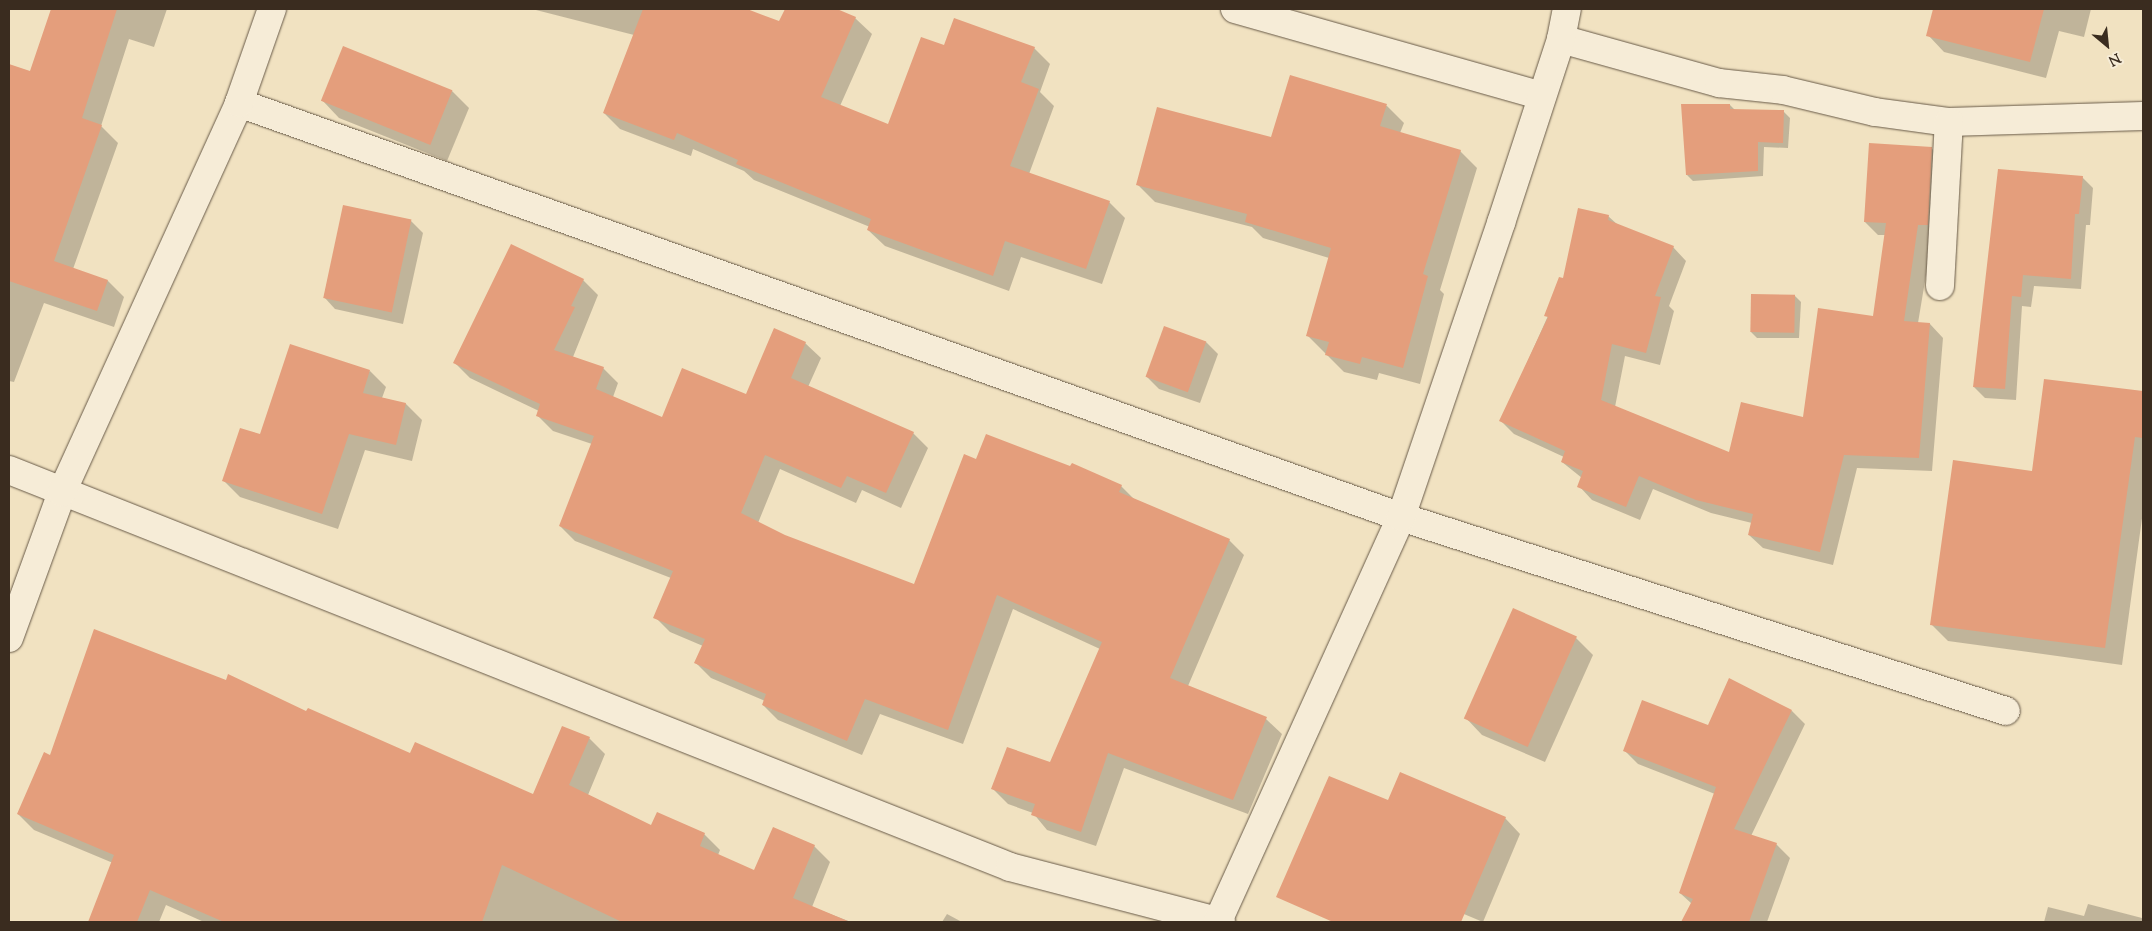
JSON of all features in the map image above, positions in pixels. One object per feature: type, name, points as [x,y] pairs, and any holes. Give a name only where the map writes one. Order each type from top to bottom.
[{"type":"street","points":[[9,638],[62,492],[239,103],[272,9]]},
{"type":"street","points":[[1235,9],[1542,96]]},
{"type":"street","points":[[9,470],[1010,867],[1219,922],[1401,518],[1561,40],[1567,9]]},
{"type":"street","points":[[1561,40],[1719,83],[1783,90],[1875,112],[1949,122],[2143,116]]},
{"type":"street","points":[[239,103],[1401,518],[2006,711]]},
{"type":"street","points":[[1940,286],[1949,122]]},
{"type":"building","points":[[51,9],[117,9],[82,118],[102,125],[54,261],[108,280],[97,311],[9,281],[9,64],[30,71]]},
{"type":"building","points":[[643,9],[747,9],[779,21],[785,9],[837,9],[856,17],[821,97],[888,124],[921,37],[944,45],[954,18],[1035,47],[1021,82],[1039,89],[1010,166],[1110,201],[1086,269],[1005,241],[993,276],[867,230],[871,219],[736,164],[738,160],[677,133],[674,140],[603,113]]},
{"type":"building","points":[[1933,9],[2044,9],[2030,62],[1926,36]]},
{"type":"building","points":[[343,46],[452,90],[430,145],[321,101]]},
{"type":"building","points":[[1290,75],[1387,104],[1380,126],[1461,150],[1423,274],[1428,276],[1403,368],[1362,357],[1360,364],[1325,355],[1329,342],[1306,336],[1331,248],[1245,222],[1247,214],[1136,185],[1157,107],[1271,137]]},
{"type":"building","points":[[1681,104],[1730,104],[1730,109],[1784,110],[1783,143],[1758,142],[1758,171],[1686,175]]},
{"type":"building","points":[[1869,143],[1932,147],[1928,225],[1918,225],[1904,321],[1930,323],[1919,458],[1844,455],[1820,552],[1748,535],[1753,514],[1696,500],[1639,476],[1626,507],[1577,487],[1583,471],[1561,462],[1565,451],[1499,421],[1548,317],[1544,316],[1559,277],[1563,278],[1578,208],[1609,215],[1608,220],[1674,246],[1655,296],[1661,297],[1646,353],[1612,344],[1601,400],[1729,452],[1741,402],[1803,417],[1818,308],[1873,316],[1886,223],[1864,222]]},
{"type":"building","points":[[1998,169],[2083,176],[2079,214],[2075,214],[2071,279],[2023,275],[2021,297],[2012,296],[2005,389],[1973,387]]},
{"type":"building","points":[[343,205],[411,220],[392,312],[323,298]]},
{"type":"building","points":[[511,244],[584,279],[571,306],[575,307],[554,350],[604,367],[596,389],[662,417],[682,368],[746,394],[774,328],[806,342],[791,378],[914,432],[886,493],[847,476],[841,488],[765,455],[741,513],[785,535],[914,584],[964,454],[976,459],[986,434],[1070,466],[1072,463],[1122,485],[1119,492],[1230,539],[1170,678],[1267,717],[1233,800],[1108,753],[1081,832],[1031,815],[1035,804],[991,789],[1007,747],[1050,762],[1102,642],[997,595],[948,730],[865,699],[847,741],[762,705],[766,694],[694,663],[705,639],[653,618],[673,571],[559,526],[594,436],[536,416],[540,404],[453,363]]},
{"type":"building","points":[[1751,294],[1795,295],[1794,333],[1750,332]]},
{"type":"building","points":[[1164,326],[1206,341],[1188,392],[1146,377]]},
{"type":"building","points":[[290,344],[370,370],[363,393],[406,403],[396,445],[349,434],[322,514],[222,481],[240,428],[260,434]]},
{"type":"building","points":[[2044,379],[2143,391],[2143,438],[2135,437],[2105,648],[1930,625],[1953,460],[2032,471]]},
{"type":"building","points":[[1513,608],[1577,636],[1528,747],[1464,719]]},
{"type":"building","points":[[94,629],[226,680],[228,674],[306,711],[308,708],[410,753],[415,742],[533,794],[562,726],[590,737],[569,785],[651,825],[657,812],[705,833],[700,846],[754,870],[773,827],[815,845],[793,898],[850,922],[622,922],[502,865],[482,922],[224,922],[150,890],[137,922],[88,922],[114,855],[17,814],[44,752],[50,755]]},
{"type":"building","points":[[1729,678],[1792,710],[1734,829],[1777,843],[1749,922],[1681,922],[1693,899],[1679,893],[1716,787],[1623,751],[1642,700],[1708,725]]},
{"type":"building","points":[[1400,772],[1506,817],[1461,922],[1333,922],[1276,897],[1329,776],[1388,800]]}]
